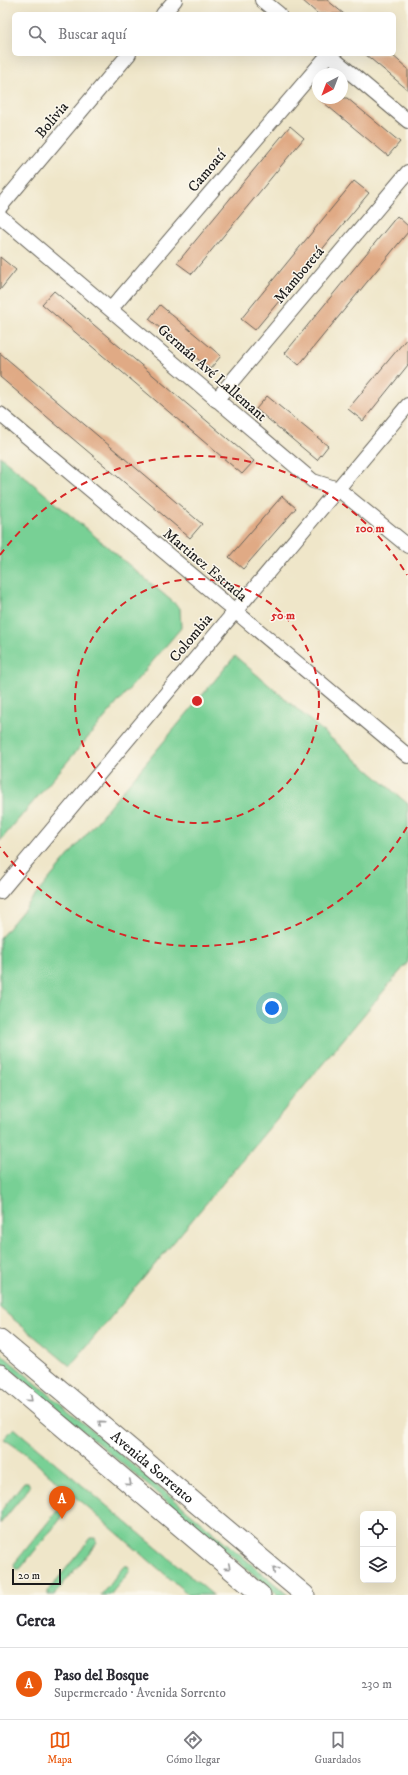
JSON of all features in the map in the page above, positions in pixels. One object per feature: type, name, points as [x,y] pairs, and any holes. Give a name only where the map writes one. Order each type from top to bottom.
[{"type":"main road","name":"Avenida Sorrento","points":[[0,1339],[305,1595]]},
{"type":"main road","name":"Avenida Sorrento","points":[[0,1374],[261,1595]]},
{"type":"street","points":[[165,12],[175,0]]},
{"type":"street","points":[[262,0],[277,12]]},
{"type":"street","name":"Bolivia","points":[[0,207],[127,56]]},
{"type":"street","name":"Camoatí","points":[[111,309],[326,56]]},
{"type":"street","points":[[330,56],[408,121]]},
{"type":"street","name":"Mamboretá","points":[[216,400],[408,172]]},
{"type":"street","name":"Germán Avé Lallemant","points":[[0,216],[313,481],[338,488],[408,546]]},
{"type":"street","name":"Colombia","points":[[0,892],[408,405]]},
{"type":"street","name":"Martinez Estrada","points":[[0,414],[234,612],[408,756]]},
{"type":"green space","points":[[0,456],[180,608],[181,628],[0,841]]},
{"type":"green space","points":[[235,656],[408,804],[408,962],[70,1366],[0,1308],[0,938]]},
{"type":"green space","points":[[0,1353],[288,1595],[278,1595],[0,1361]]},
{"type":"green space","points":[[14,1428],[213,1595],[189,1595],[22,1451],[4,1439]]},
{"type":"green space","points":[[24,1482],[28,1482],[30,1487],[0,1524],[0,1512]]},
{"type":"green space","points":[[57,1511],[62,1511],[63,1516],[20,1569],[15,1569],[14,1564]]},
{"type":"green space","points":[[91,1538],[95,1538],[97,1543],[54,1595],[48,1595],[48,1591]]},
{"type":"green space","points":[[124,1566],[128,1566],[130,1571],[110,1595],[101,1595]]},
{"type":"building","points":[[302,0],[327,0],[342,12],[316,12]]},
{"type":"building","points":[[367,56],[393,56],[408,69],[408,90]]},
{"type":"building","points":[[348,99],[400,142],[388,156],[325,104],[348,104]]},
{"type":"building","points":[[290,126],[304,138],[192,274],[177,263]]},
{"type":"building","points":[[354,181],[369,193],[255,330],[241,319]]},
{"type":"building","points":[[397,216],[408,226],[408,232],[299,365],[285,353]]},
{"type":"building","points":[[0,257],[16,270],[0,290]]},
{"type":"building","points":[[54,291],[254,461],[242,474],[42,304]]},
{"type":"building","points":[[160,305],[221,356],[210,369],[149,319]]},
{"type":"building","points":[[408,337],[408,365],[363,421],[348,409]]},
{"type":"building","points":[[0,353],[202,524],[190,538],[0,377]]},
{"type":"building","points":[[267,396],[328,446],[317,460],[256,409]]},
{"type":"building","points":[[282,496],[296,508],[243,569],[229,557]]},
{"type":"place","name":"Paso del Bosque","points":[[62,1519]]}]
